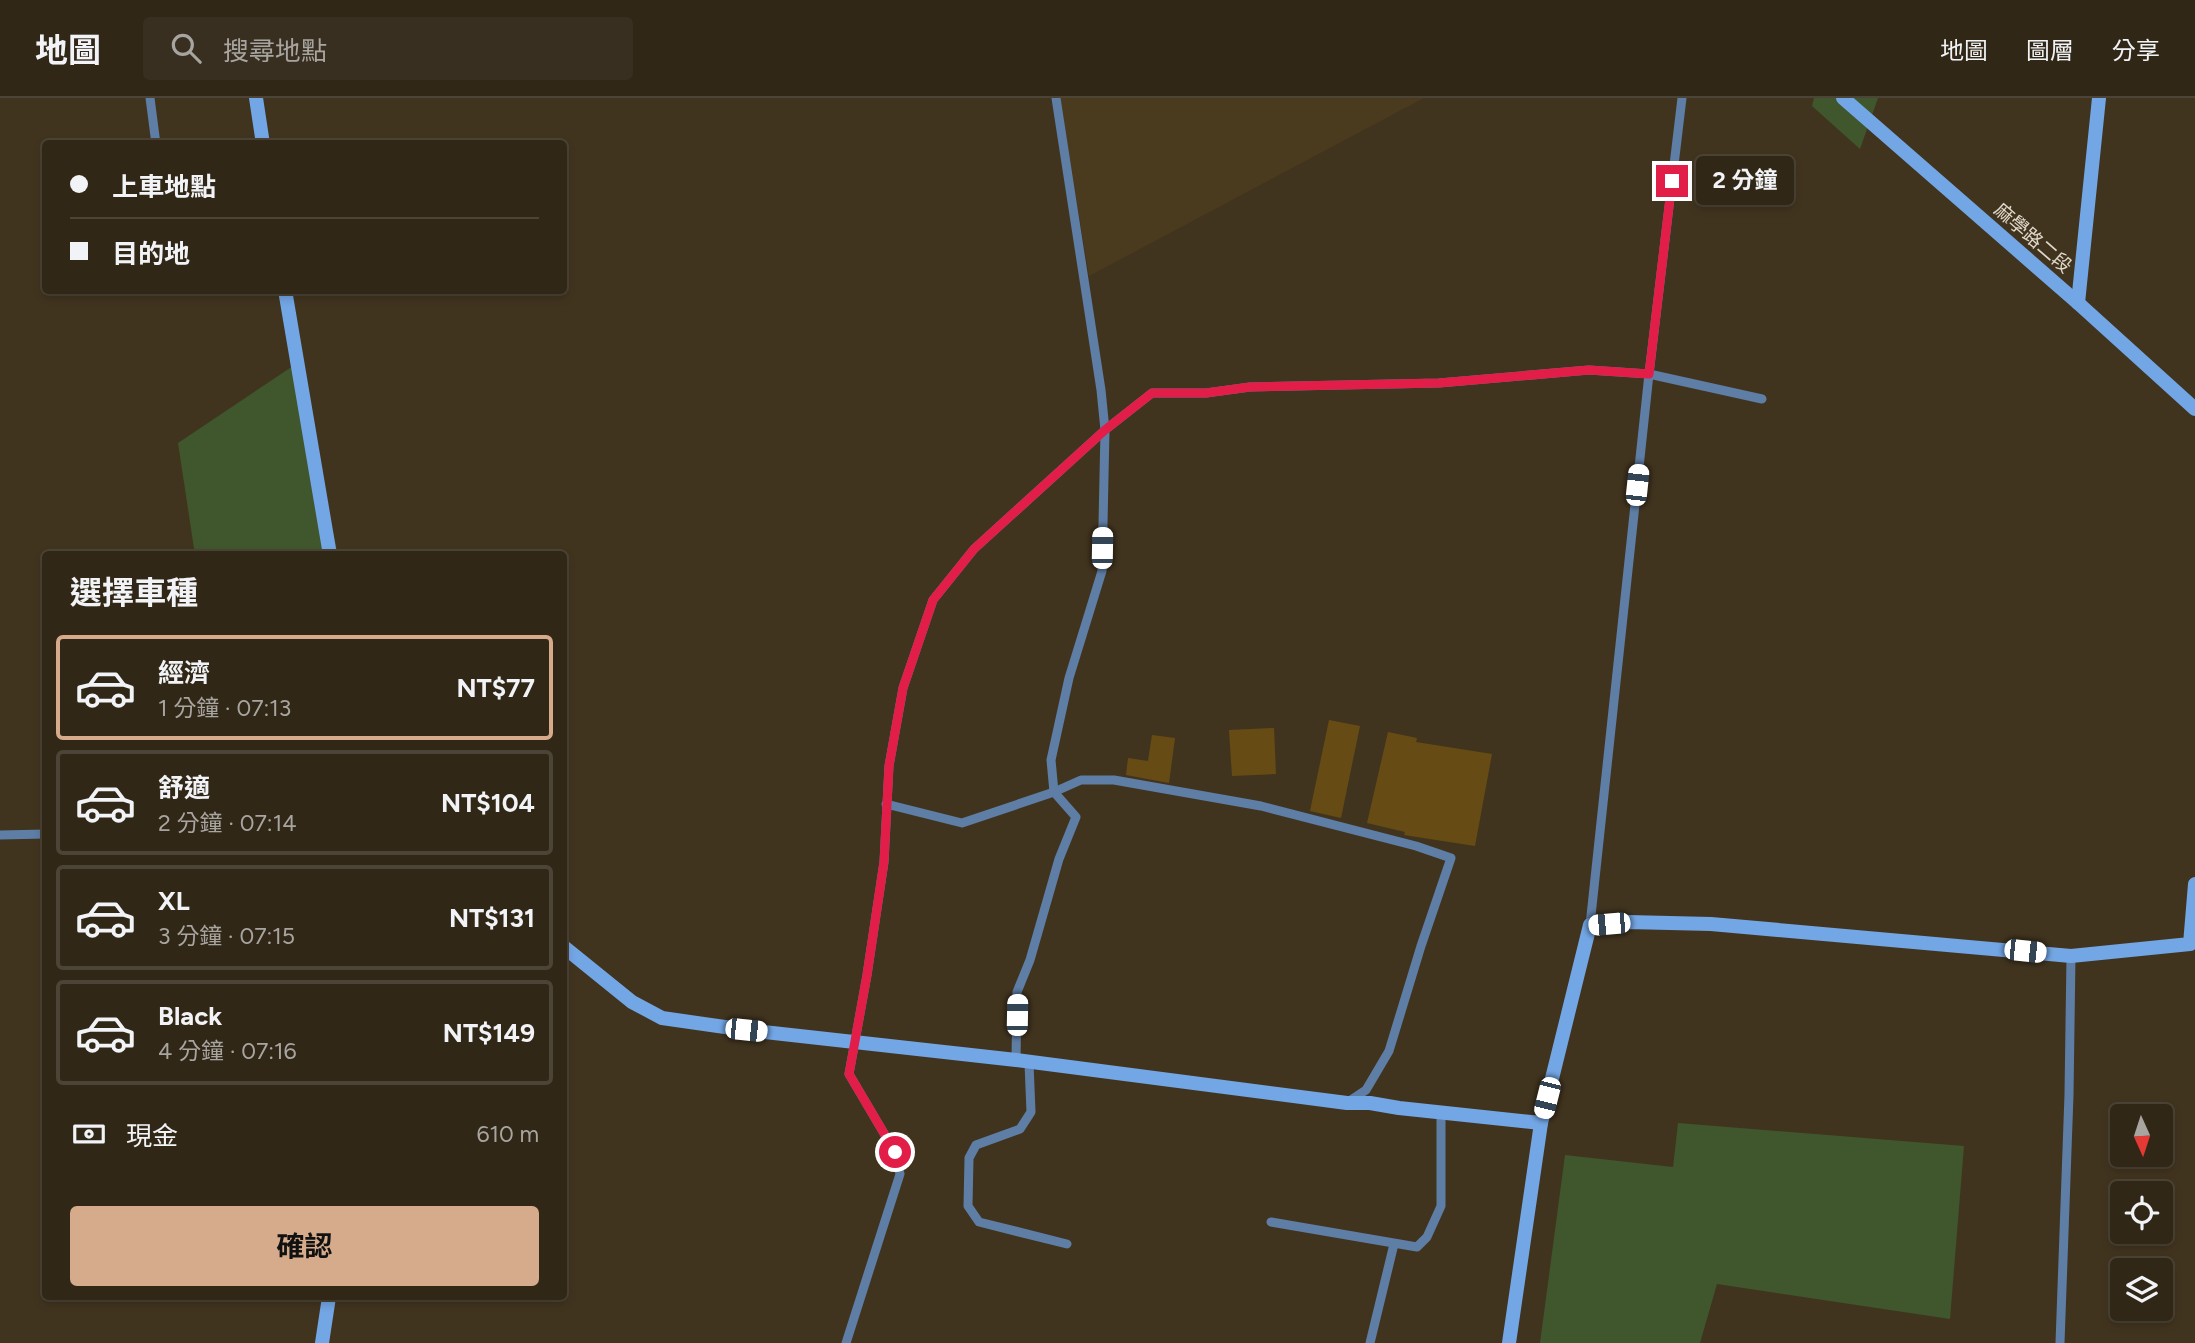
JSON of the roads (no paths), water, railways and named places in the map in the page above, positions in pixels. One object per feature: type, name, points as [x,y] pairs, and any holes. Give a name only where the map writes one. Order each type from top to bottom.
[{"type":"street","points":[[256,98],[262,140]]},
{"type":"street","name":"麻學路二段","points":[[1843,98],[2195,409]]},
{"type":"street","points":[[2078,303],[2099,98]]},
{"type":"street","points":[[286,294],[329,551]]},
{"type":"street","points":[[1509,1343],[1541,1123],[1590,925],[1628,922],[1711,925],[2071,956],[2192,944],[2195,884]]},
{"type":"street","points":[[567,949],[632,1002],[662,1018],[1347,1103],[1370,1102],[1441,1113],[1541,1123]]},
{"type":"street","points":[[322,1343],[329,1300]]},
{"type":"lane","points":[[150,98],[155,140]]},
{"type":"lane","points":[[1056,98],[1091,320],[1105,430],[1101,571],[1069,678],[1051,760],[1054,792],[1076,817],[1059,859],[1030,960],[1017,992],[1031,1112],[1020,1129],[976,1145],[969,1158],[968,1206],[979,1222],[1067,1244]]},
{"type":"lane","points":[[1590,925],[1649,374],[1682,98]]},
{"type":"lane","points":[[846,1343],[900,1174],[895,1152],[849,1074],[884,862],[889,766],[903,688],[933,600],[974,549],[1105,430],[1152,393],[1206,393],[1250,387],[1439,383],[1589,370],[1649,374],[1762,399]]},
{"type":"lane","points":[[886,804],[962,823],[1054,792],[1081,780],[1114,780],[1261,806],[1416,846],[1451,858],[1424,933],[1389,1051],[1366,1090],[1347,1103]]},
{"type":"lane","points":[[0,835],[42,834]]},
{"type":"lane","points":[[2060,1343],[2071,956]]},
{"type":"lane","points":[[1271,1222],[1417,1247],[1427,1237],[1441,1206],[1441,1113]]},
{"type":"lane","points":[[1370,1343],[1394,1244]]}]
